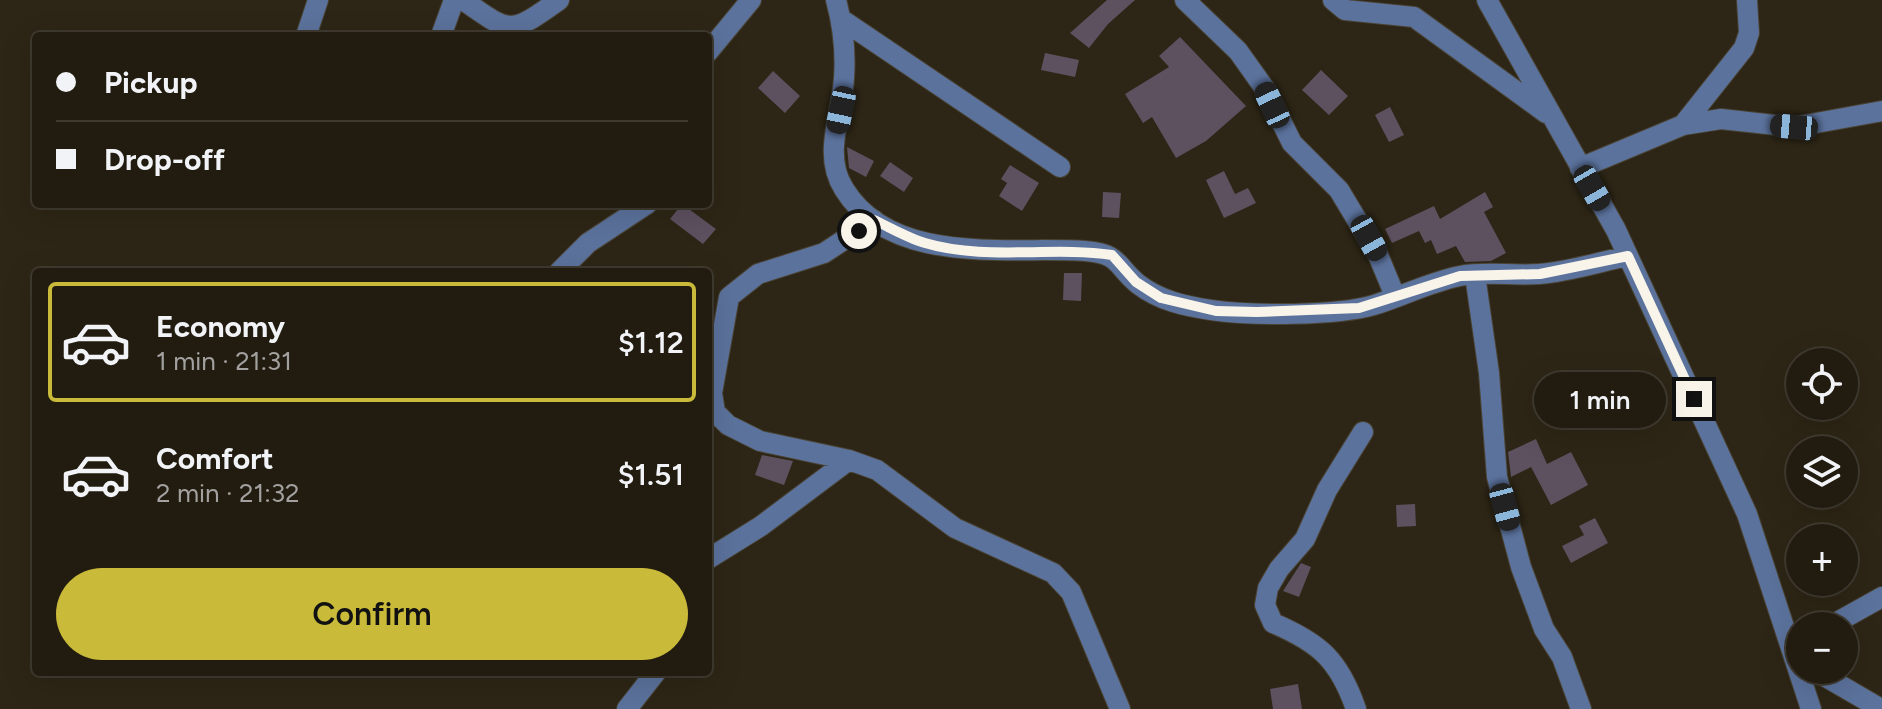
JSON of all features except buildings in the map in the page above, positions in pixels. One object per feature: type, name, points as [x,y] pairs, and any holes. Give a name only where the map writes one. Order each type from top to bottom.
[{"type":"street","points":[[307,32],[318,0]]},
{"type":"street","points":[[442,32],[454,0]]},
{"type":"street","points":[[463,0],[498,25],[509,28],[528,22],[559,0]]},
{"type":"street","points":[[712,47],[751,0]]},
{"type":"street","points":[[1185,0],[1238,51],[1265,89],[1292,143],[1339,190],[1378,255],[1395,296]]},
{"type":"street","points":[[1333,0],[1345,10],[1414,17],[1550,116]]},
{"type":"street","points":[[1487,0],[1628,256],[1747,514],[1786,617]]},
{"type":"street","points":[[1683,125],[1744,48],[1749,33],[1747,0]]},
{"type":"street","points":[[838,10],[1060,167]]},
{"type":"street","points":[[838,10],[844,77],[833,166],[846,193],[874,220],[925,243],[963,250],[1085,251],[1112,255],[1136,282],[1161,298],[1216,311],[1342,310],[1375,305],[1395,296],[1475,275],[1540,274],[1628,256]]},
{"type":"street","points":[[1580,168],[1683,125],[1721,119],[1794,127],[1882,111]]},
{"type":"street","points":[[563,268],[588,243],[641,208]]},
{"type":"street","points":[[874,220],[824,253],[758,274],[734,291],[726,302],[712,393],[715,412],[728,425],[749,437],[849,460],[877,470],[955,528],[1058,576],[1071,592],[1120,709]]},
{"type":"street","points":[[1475,275],[1489,373],[1497,477],[1521,567],[1544,629],[1562,657],[1581,709]]},
{"type":"street","points":[[1356,709],[1337,663],[1293,631],[1273,623],[1265,605],[1268,588],[1279,569],[1305,539],[1327,490],[1363,432]]},
{"type":"street","points":[[712,557],[761,526],[849,460]]},
{"type":"street","points":[[1855,612],[1882,597]]},
{"type":"street","points":[[627,709],[653,676]]},
{"type":"street","points":[[1806,684],[1811,709]]},
{"type":"street","points":[[1843,684],[1881,709]]},
{"type":"route","points":[[859,231],[874,220],[925,243],[963,250],[1001,253],[1085,251],[1112,255],[1136,282],[1161,298],[1216,311],[1359,308],[1460,276],[1540,274],[1628,256],[1694,399]]}]
